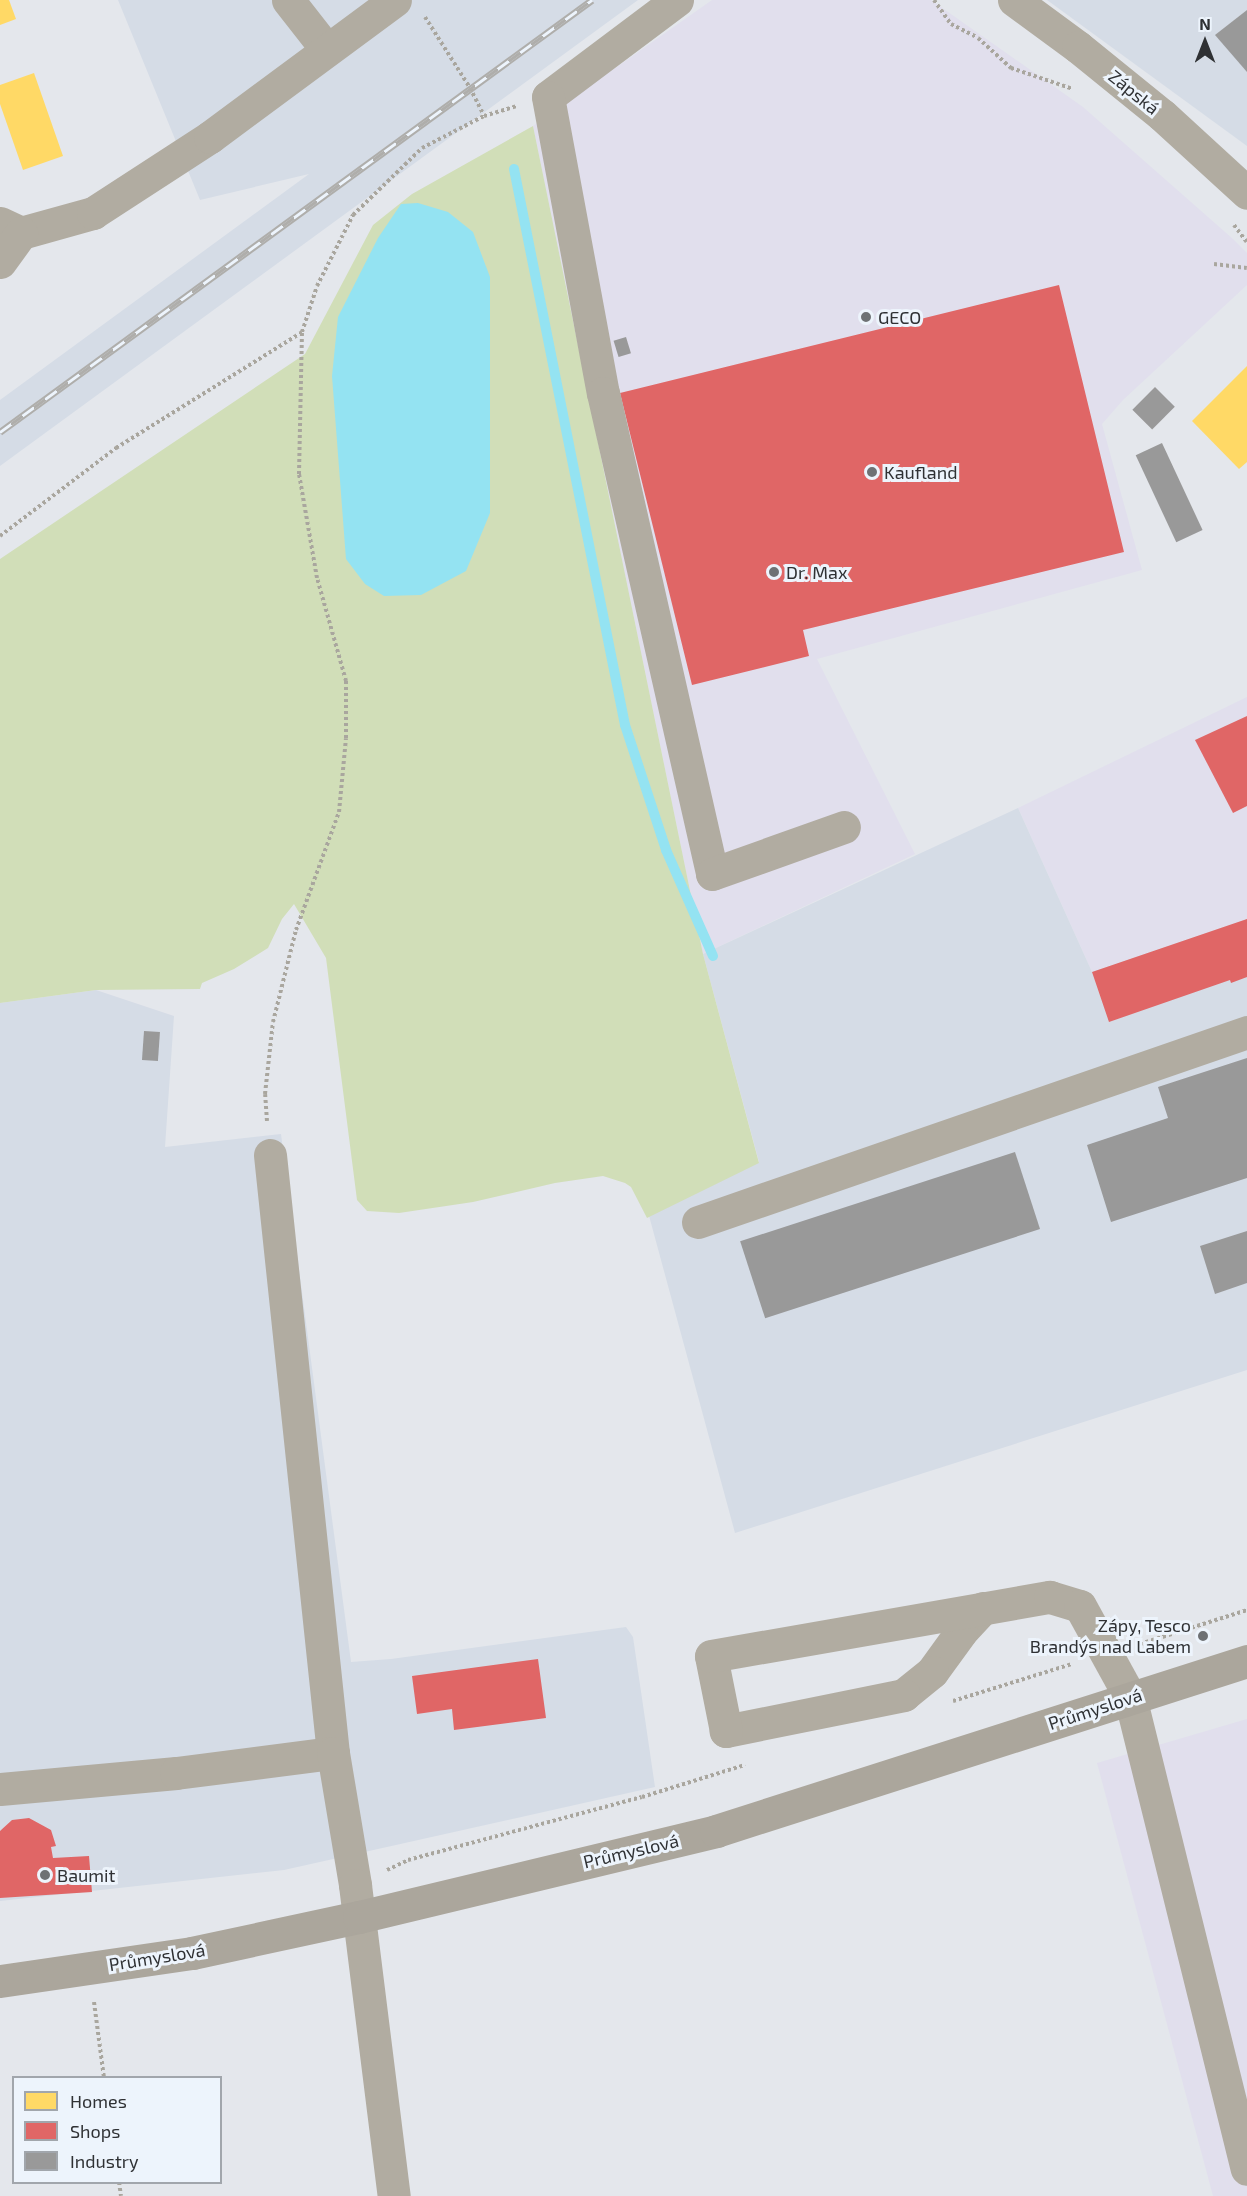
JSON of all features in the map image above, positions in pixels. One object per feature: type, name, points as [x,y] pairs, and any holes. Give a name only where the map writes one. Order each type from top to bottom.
[{"type":"main road","name":"Průmyslová","points":[[0,1981],[192,1953],[359,1917],[716,1831],[1247,1661]]},
{"type":"street","points":[[288,0],[327,50]]},
{"type":"street","points":[[677,0],[548,97],[603,393],[712,874],[844,827]]},
{"type":"street","name":"Zápská","points":[[1014,0],[1078,46],[1162,115],[1238,206]]},
{"type":"street","points":[[0,262],[10,228],[93,213],[227,123],[327,50],[407,4]]},
{"type":"street","points":[[698,1222],[1247,1032]]},
{"type":"street","points":[[270,1155],[333,1753],[359,1917],[394,2196]]},
{"type":"street","points":[[983,1608],[961,1632],[932,1672],[904,1695],[726,1731],[711,1656],[983,1608],[1050,1597],[1080,1606],[1130,1697],[1247,2169]]},
{"type":"street","points":[[0,1789],[176,1773],[333,1753]]},
{"type":"path","points":[[934,0],[951,24],[978,38],[1011,68],[1077,91]]},
{"type":"path","points":[[407,4],[460,70],[484,116]]},
{"type":"path","points":[[270,1155],[265,1094],[273,1022],[296,930],[339,812],[346,738],[346,681],[316,578],[299,474],[302,332],[317,286],[353,215],[422,148],[484,116],[548,97]]},
{"type":"path","points":[[1238,206],[1247,242]]},
{"type":"path","points":[[1214,264],[1247,268]]},
{"type":"path","points":[[0,536],[116,447],[302,332]]},
{"type":"path","points":[[93,1999],[104,2076]]},
{"type":"shaded area","points":[[118,0],[638,0],[0,466],[0,400],[309,174],[200,200]]},
{"type":"shaded area","points":[[712,0],[931,0],[1083,107],[1233,239],[1247,253],[1247,285],[1123,400],[1102,424],[1142,570],[817,659],[915,854],[703,954],[533,126]]},
{"type":"shaded area","points":[[1047,0],[1247,0],[1247,146]]},
{"type":"shaded area","points":[[1247,697],[1247,919],[1092,972],[1018,808]]},
{"type":"shaded area","points":[[1018,808],[1092,972],[1247,919],[1247,1370],[735,1533],[648,1212],[759,1162],[703,954]]},
{"type":"shaded area","points":[[96,990],[174,1016],[165,1147],[281,1134],[351,1662],[391,1659],[626,1627],[633,1637],[655,1787],[284,1870],[0,1901],[0,1003]]},
{"type":"shaded area","points":[[1247,1719],[1247,2196],[1213,2196],[1097,1763]]},
{"type":"green space","points":[[533,126],[703,954],[759,1163],[647,1218],[631,1187],[603,1176],[555,1183],[473,1202],[399,1213],[367,1211],[357,1200],[326,958],[294,904],[282,919],[268,948],[234,969],[202,983],[200,989],[96,990],[0,1003],[0,559],[305,354],[373,225],[412,194]]},
{"type":"water","points":[[418,203],[448,212],[473,232],[490,277],[490,513],[466,571],[421,595],[384,596],[365,584],[346,559],[332,376],[338,317],[378,238],[401,204]]},
{"type":"building: Homes","points":[[0,0],[9,0],[16,19],[0,25]]},
{"type":"building: Homes","points":[[34,73],[63,156],[23,170],[0,104],[0,85]]},
{"type":"building: Homes","points":[[1247,366],[1247,462],[1239,469],[1192,421]]},
{"type":"building: Shops","name":"Kaufland","points":[[1059,285],[1124,552],[803,630],[809,656],[692,685],[620,393]]},
{"type":"building: Shops","points":[[1247,716],[1247,806],[1233,813],[1195,740]]},
{"type":"building: Shops","points":[[1247,919],[1247,977],[1231,983],[1230,980],[1109,1022],[1092,972]]},
{"type":"building: Shops","points":[[538,1659],[546,1718],[454,1730],[452,1709],[417,1714],[412,1676]]},
{"type":"building: Shops","name":"Baumit","points":[[29,1818],[51,1830],[56,1846],[51,1847],[53,1858],[89,1856],[92,1892],[0,1898],[0,1831],[12,1820]]},
{"type":"building: Industry","points":[[1247,10],[1247,72],[1215,35]]},
{"type":"building: Industry","points":[[626,337],[631,353],[619,357],[614,341]]},
{"type":"building: Industry","points":[[1155,387],[1175,407],[1152,429],[1132,410]]},
{"type":"building: Industry","points":[[1162,443],[1203,530],[1176,542],[1136,455]]},
{"type":"building: Industry","points":[[144,1031],[160,1032],[158,1061],[142,1060]]},
{"type":"building: Industry","points":[[1247,1058],[1247,1178],[1111,1222],[1087,1145],[1168,1118],[1158,1087]]},
{"type":"building: Industry","points":[[1015,1152],[1040,1229],[765,1318],[740,1241]]},
{"type":"building: Industry","points":[[1247,1231],[1247,1283],[1215,1294],[1200,1246]]},
{"type":"waterway","points":[[514,169],[625,725],[666,850],[713,956]]},
{"type":"railway","points":[[0,432],[592,0]]},
{"type":"place","name":"GECO","points":[[866,317]]},
{"type":"place","name":"Kaufland","points":[[872,472]]},
{"type":"place","name":"Dr. Max","points":[[774,572]]},
{"type":"place","name":"Zápy, Tesco Brandýs nad Labem","points":[[1203,1636]]},
{"type":"place","name":"Baumit","points":[[45,1875]]}]
